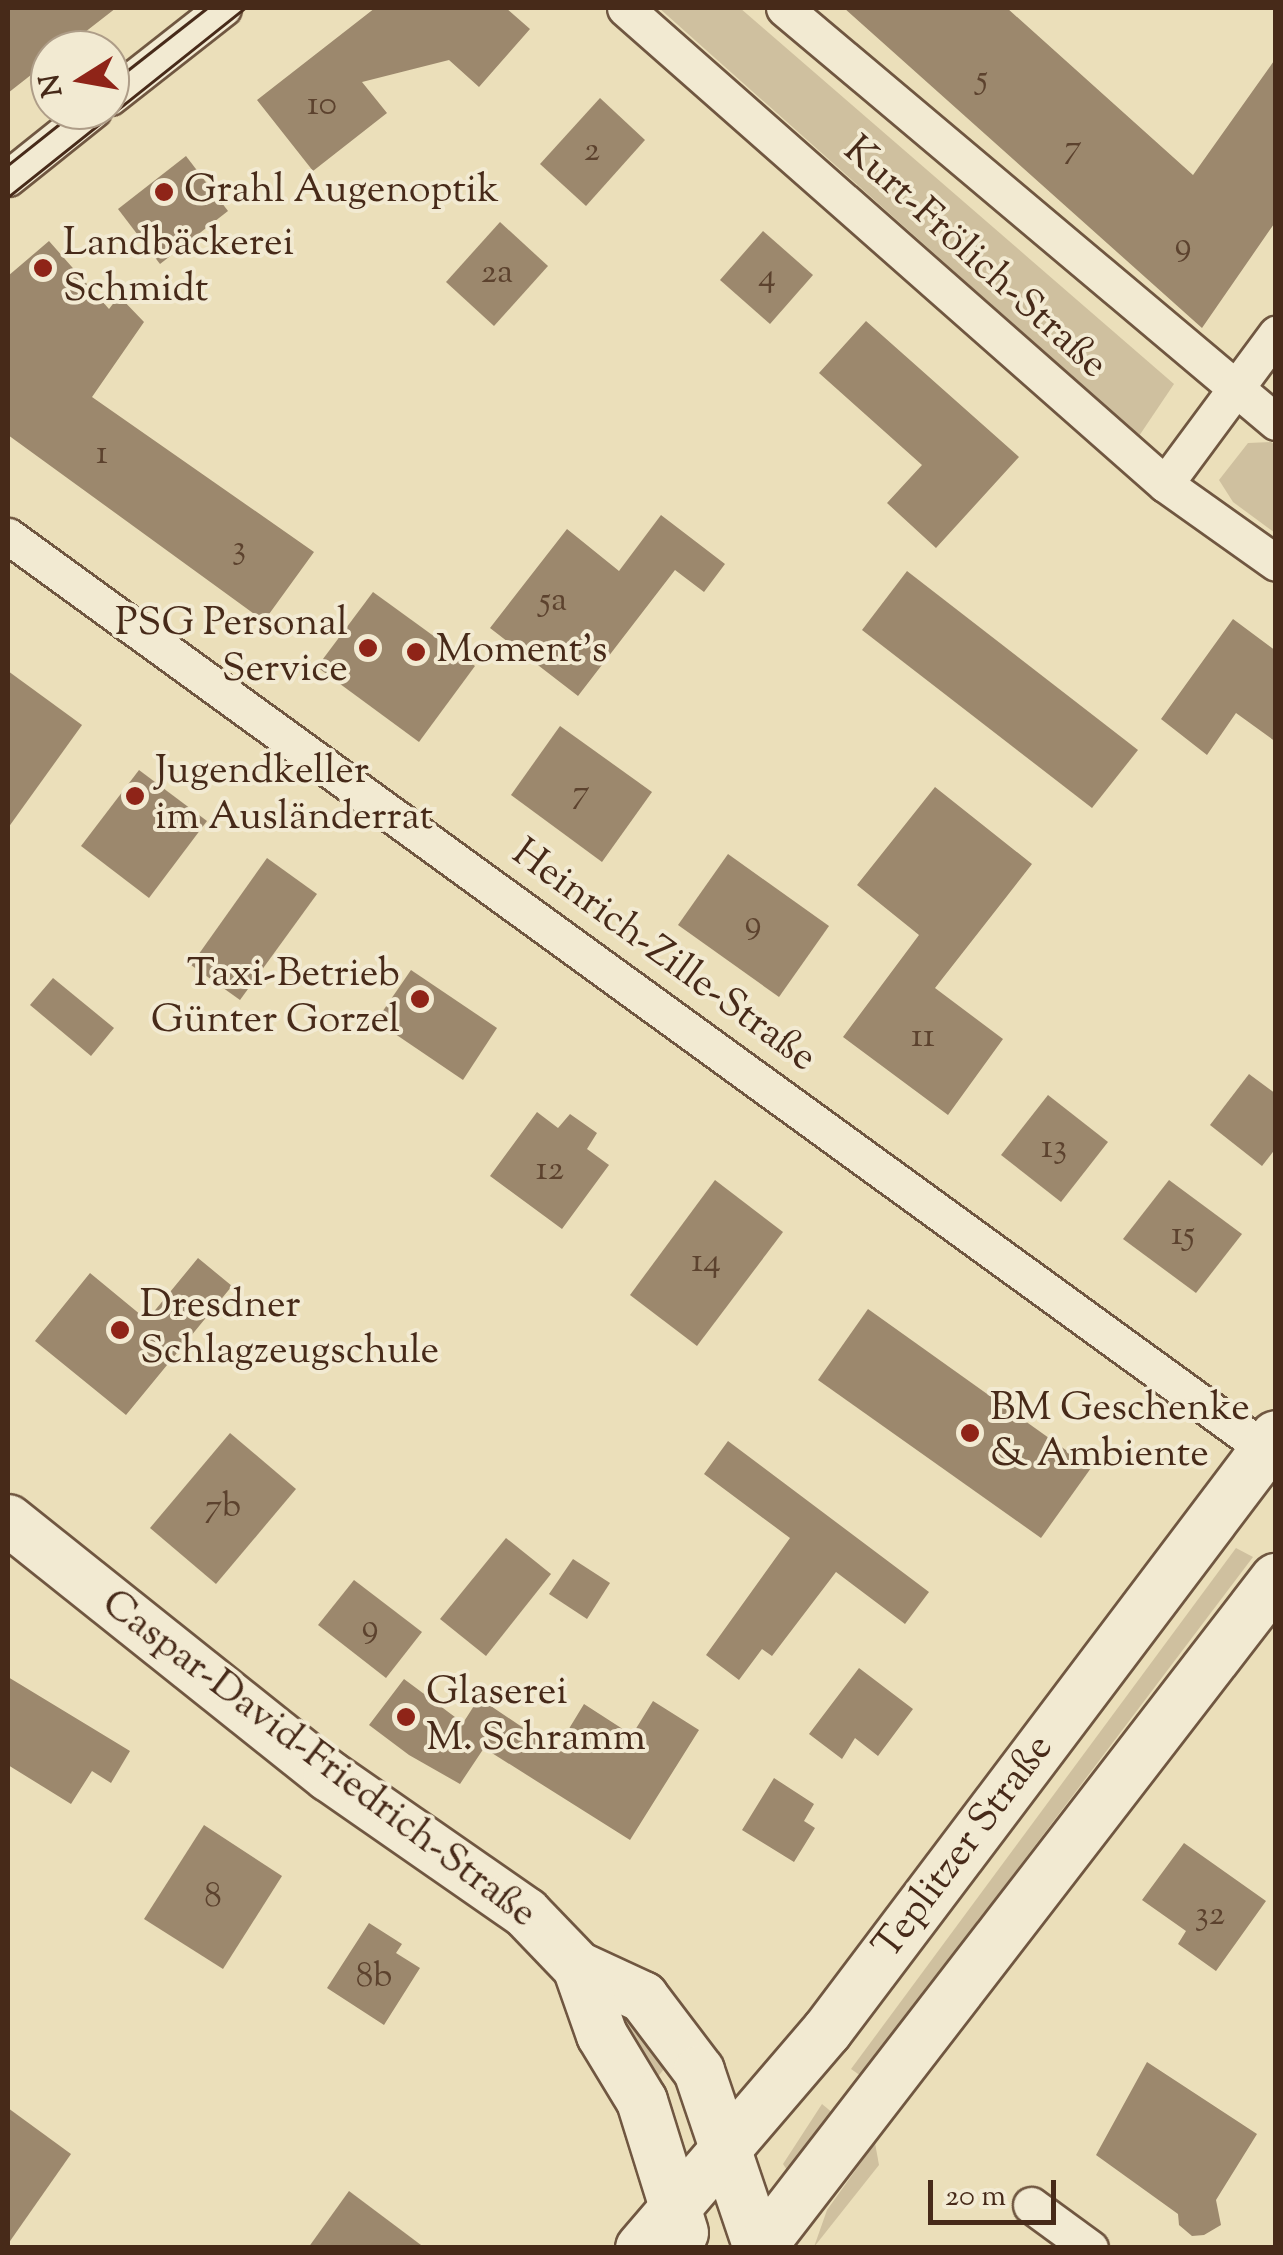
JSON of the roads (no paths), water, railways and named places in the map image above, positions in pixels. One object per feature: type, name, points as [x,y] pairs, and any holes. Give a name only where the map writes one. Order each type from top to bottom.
[{"type":"main road","name":"Teplitzer Straße","points":[[641,2248],[682,2226],[729,2151],[827,2031],[1272,1448]]},
{"type":"main road","name":"Caspar-David-Friedrich-Straße","points":[[8,1520],[329,1776],[526,1912],[578,1967],[643,1997],[700,2071],[760,2248]]},
{"type":"main road","name":"Teplitzer Straße","points":[[760,2248],[1276,1580]]},
{"type":"main road","name":"Caspar-David-Friedrich-Straße","points":[[578,1967],[602,2036],[642,2101],[682,2226]]},
{"type":"street","points":[[130,81],[223,8]]},
{"type":"street","name":"Kurt-Frölich-Straße","points":[[625,8],[1166,484],[1276,563]]},
{"type":"street","name":"Kurt-Frölich-Straße","points":[[784,8],[1234,392],[1276,422]]},
{"type":"street","points":[[8,178],[68,130]]},
{"type":"street","points":[[1166,484],[1276,334]]},
{"type":"street","name":"Heinrich-Zille-Straße","points":[[8,536],[1272,1448]]},
{"type":"street","points":[[1031,2205],[1090,2248]]},
{"type":"tram line","points":[[130,68],[207,8]]},
{"type":"tram line","points":[[8,197],[245,8]]},
{"type":"tram line","points":[[8,165],[52,130]]},
{"type":"place","name":"Grahl Augenoptik","points":[[164,192]]},
{"type":"place","name":"Landbäckerei Schmidt","points":[[43,268]]},
{"type":"place","name":"PSG Personal Service","points":[[368,648]]},
{"type":"place","name":"Moment’s","points":[[416,652]]},
{"type":"place","name":"Jugendkeller im Ausländerrat","points":[[135,796]]},
{"type":"place","name":"Taxi-Betrieb Günter Gorzel","points":[[420,999]]},
{"type":"place","name":"Dresdner Schlagzeugschule","points":[[120,1330]]},
{"type":"place","name":"BM Geschenke & Ambiente","points":[[970,1433]]},
{"type":"place","name":"Glaserei M. Schramm","points":[[406,1717]]}]
